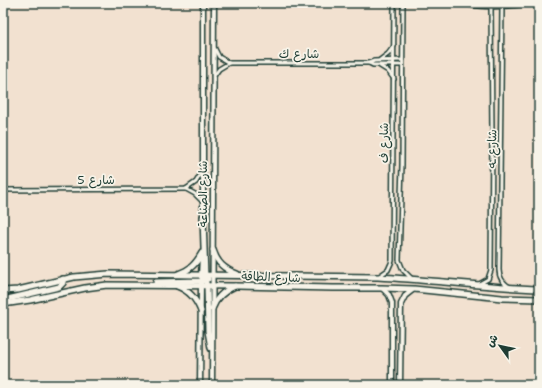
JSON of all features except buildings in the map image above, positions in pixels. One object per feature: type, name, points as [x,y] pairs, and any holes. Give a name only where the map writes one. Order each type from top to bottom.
[{"type":"main road","points":[[203,217],[208,331],[211,348]]},
{"type":"main road","points":[[213,250],[217,261],[225,269],[240,276]]},
{"type":"main road","points":[[174,275],[191,268],[202,253]]},
{"type":"main road","name":"شارع الطاقة","points":[[3,291],[18,290],[86,275],[108,274],[174,275],[237,286],[414,289],[502,298],[539,299]]},
{"type":"main road","points":[[146,285],[161,281],[207,281],[245,278],[261,275]]},
{"type":"main road","name":"شارع الطاقة","points":[[3,304],[30,300],[96,286],[173,285],[240,276],[261,275],[378,277],[539,289]]},
{"type":"main road","points":[[3,300],[59,287],[63,284],[63,279]]},
{"type":"main road","points":[[173,285],[191,294],[201,311]]},
{"type":"main road","points":[[212,309],[222,294],[237,286]]},
{"type":"street","name":"شارع ف","points":[[378,277],[388,270],[392,260],[395,79],[394,3]]},
{"type":"street","name":"شارع ف","points":[[403,3],[402,165],[399,260],[403,270],[412,279]]},
{"type":"street","points":[[458,3],[491,6],[530,3]]},
{"type":"street","name":"شارع الصناعة","points":[[202,4],[202,253],[212,309],[212,385]]},
{"type":"street","name":"شارع الصناعة","points":[[200,385],[201,311],[213,250],[214,4]]},
{"type":"street","name":"شارع ـه","points":[[478,284],[488,279],[491,270],[491,6]]},
{"type":"street","name":"شارع ـه","points":[[502,6],[499,276],[502,281],[511,288]]},
{"type":"street","points":[[395,44],[388,54],[378,63],[395,79]]},
{"type":"street","points":[[213,79],[219,69],[229,63],[219,57],[214,47]]},
{"type":"street","name":"شارع ك","points":[[378,63],[402,60]]},
{"type":"street","name":"شارع ك","points":[[229,63],[378,63],[402,65]]},
{"type":"street","points":[[492,135],[501,134]]},
{"type":"street","points":[[394,166],[402,165]]},
{"type":"street","points":[[202,172],[196,182],[186,189],[195,194],[202,201]]},
{"type":"street","name":"شارع 5","points":[[4,190],[186,189]]},
{"type":"street","points":[[382,288],[389,294],[392,303],[392,385]]},
{"type":"street","points":[[400,385],[401,304],[405,296],[414,289]]},
{"type":"shaded area","points":[[3,3],[539,3],[539,385],[3,385]]}]
